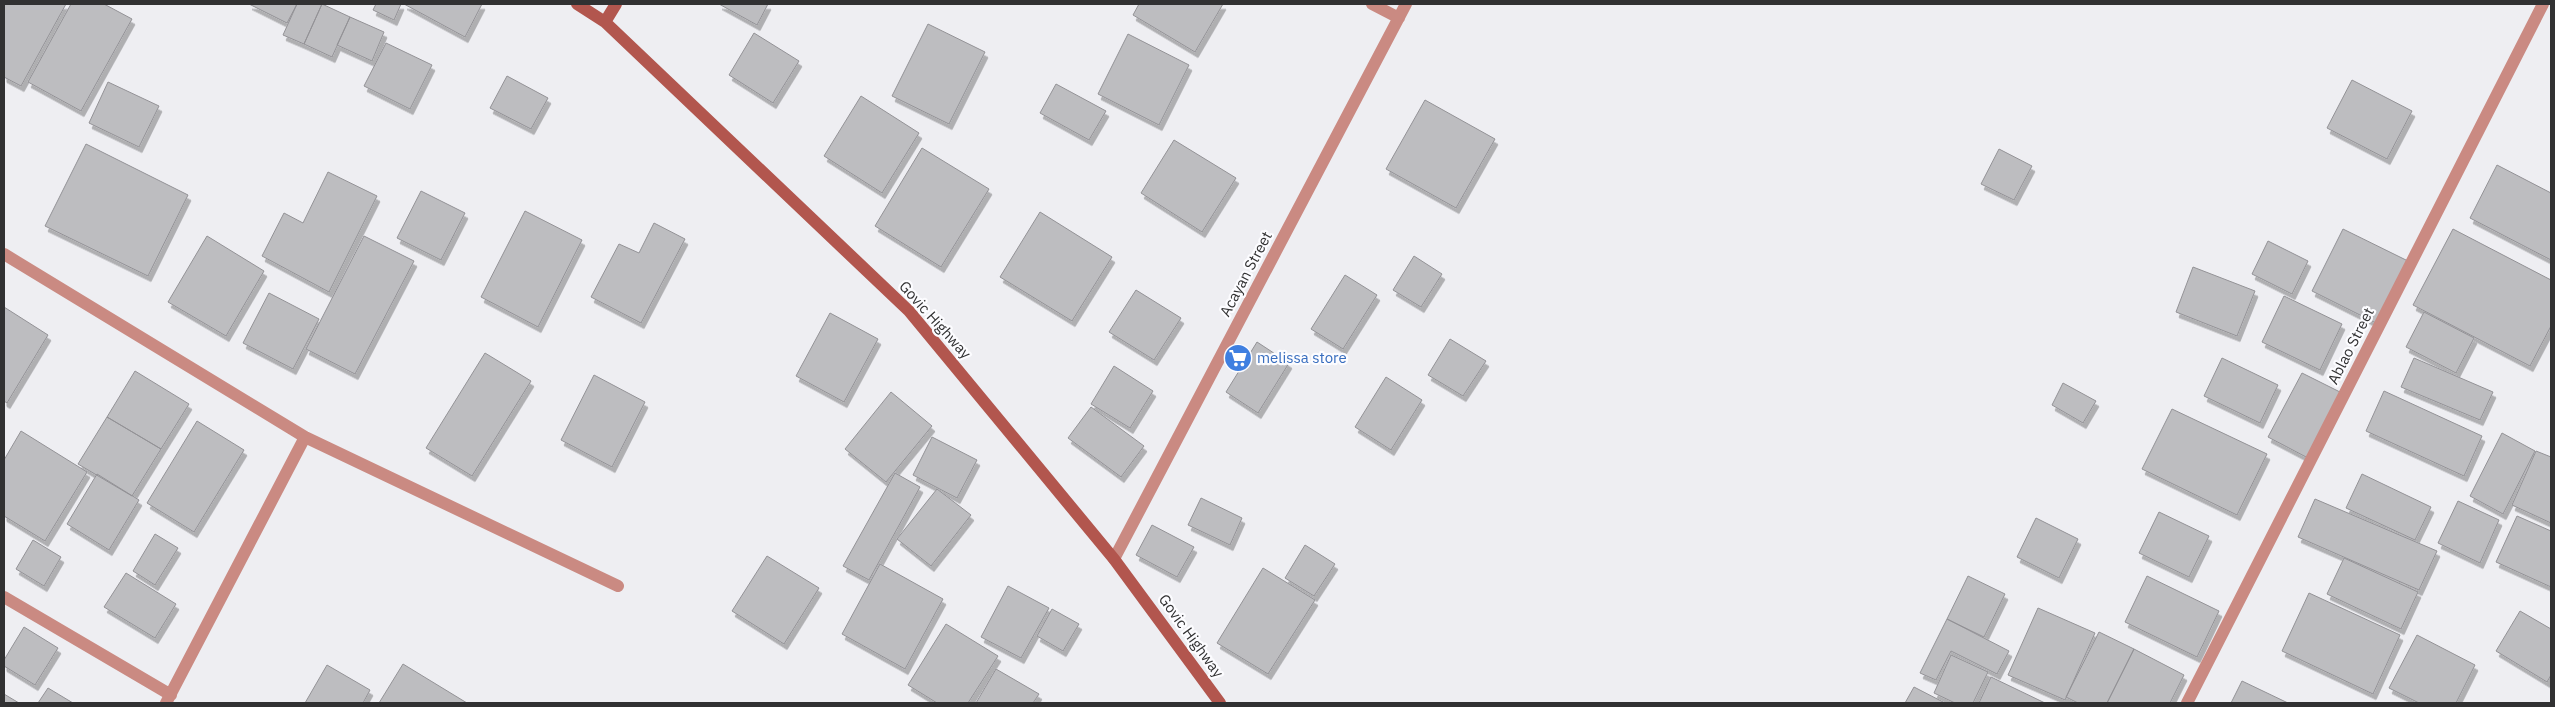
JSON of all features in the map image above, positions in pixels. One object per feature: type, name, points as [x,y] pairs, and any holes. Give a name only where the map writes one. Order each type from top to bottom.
[{"type":"main road","name":"Govic Highway","points":[[577,4],[605,22],[909,311],[1114,559],[1220,703]]},
{"type":"main road","points":[[605,22],[616,4]]},
{"type":"street","points":[[1372,4],[1399,18]]},
{"type":"street","name":"Acayan Street","points":[[1114,559],[1406,4]]},
{"type":"street","name":"Ablao Street","points":[[2187,703],[2543,4]]},
{"type":"street","points":[[4,254],[305,437],[618,586]]},
{"type":"street","points":[[4,597],[169,699],[305,437]]},
{"type":"building","points":[[4,4],[66,4],[21,86],[4,77]]},
{"type":"building","points":[[71,4],[104,4],[132,19],[81,111],[28,82]]},
{"type":"building","points":[[249,4],[297,4],[287,23]]},
{"type":"building","points":[[297,4],[322,4],[304,44],[283,35]]},
{"type":"building","points":[[322,4],[350,17],[332,57],[304,44]]},
{"type":"building","points":[[376,4],[401,4],[394,20],[373,10]]},
{"type":"building","points":[[404,4],[482,4],[465,37]]},
{"type":"building","points":[[719,4],[768,4],[757,25]]},
{"type":"building","points":[[1139,4],[1223,4],[1195,52],[1133,15]]},
{"type":"building","points":[[350,17],[384,32],[372,61],[337,45]]},
{"type":"building","points":[[928,24],[985,52],[949,124],[892,96]]},
{"type":"building","points":[[754,33],[799,61],[773,103],[729,75]]},
{"type":"building","points":[[1128,34],[1189,65],[1159,125],[1098,94]]},
{"type":"building","points":[[386,43],[432,65],[410,109],[364,86]]},
{"type":"building","points":[[507,76],[548,98],[531,129],[490,108]]},
{"type":"building","points":[[2352,80],[2412,111],[2387,159],[2327,128]]},
{"type":"building","points":[[108,82],[159,106],[139,147],[89,123]]},
{"type":"building","points":[[1056,84],[1106,111],[1089,140],[1040,113]]},
{"type":"building","points":[[861,96],[919,133],[882,193],[824,156]]},
{"type":"building","points":[[1425,100],[1495,139],[1456,208],[1386,169]]},
{"type":"building","points":[[1174,140],[1236,178],[1202,232],[1141,193]]},
{"type":"building","points":[[86,144],[188,195],[148,276],[45,226]]},
{"type":"building","points":[[922,148],[989,189],[941,267],[875,226]]},
{"type":"building","points":[[1999,149],[2032,166],[2014,200],[1981,184]]},
{"type":"building","points":[[2497,165],[2551,193],[2551,260],[2470,218]]},
{"type":"building","points":[[328,172],[377,196],[329,292],[262,256],[284,213],[303,223]]},
{"type":"building","points":[[421,191],[465,213],[441,260],[397,238]]},
{"type":"building","points":[[525,211],[582,240],[538,327],[481,297]]},
{"type":"building","points":[[1040,212],[1112,257],[1072,321],[1000,277]]},
{"type":"building","points":[[654,223],[685,239],[641,323],[591,297],[619,244],[639,253]]},
{"type":"building","points":[[2343,229],[2408,261],[2376,323],[2312,291]]},
{"type":"building","points":[[2453,229],[2551,280],[2551,326],[2530,366],[2413,305]]},
{"type":"building","points":[[207,236],[264,271],[226,336],[168,302]]},
{"type":"building","points":[[364,236],[414,261],[355,374],[306,349]]},
{"type":"building","points":[[2268,241],[2308,261],[2292,294],[2252,274]]},
{"type":"building","points":[[1414,256],[1442,274],[1421,307],[1393,290]]},
{"type":"building","points":[[2193,267],[2255,291],[2237,336],[2176,312]]},
{"type":"building","points":[[1345,275],[1377,295],[1343,349],[1311,329]]},
{"type":"building","points":[[1136,290],[1181,318],[1154,360],[1109,332]]},
{"type":"building","points":[[269,293],[319,319],[293,369],[243,343]]},
{"type":"building","points":[[2284,296],[2342,324],[2320,370],[2262,342]]},
{"type":"building","points":[[4,307],[48,335],[7,403],[4,401]]},
{"type":"building","points":[[2424,312],[2474,338],[2456,373],[2406,347]]},
{"type":"building","points":[[830,313],[878,339],[844,402],[796,376]]},
{"type":"building","points":[[1450,339],[1486,361],[1463,396],[1428,375]]},
{"type":"building","points":[[1257,342],[1289,363],[1258,413],[1226,392]]},
{"type":"building","points":[[485,353],[531,381],[472,476],[426,448]]},
{"type":"building","points":[[2222,358],[2278,385],[2260,423],[2204,396]]},
{"type":"building","points":[[2414,358],[2493,392],[2480,420],[2401,387]]},
{"type":"building","points":[[1114,366],[1153,391],[1130,428],[1091,404]]},
{"type":"building","points":[[135,371],[189,404],[161,449],[107,417]]},
{"type":"building","points":[[2302,373],[2342,393],[2308,458],[2268,437]]},
{"type":"building","points":[[594,375],[645,402],[612,467],[561,440]]},
{"type":"building","points":[[1386,377],[1422,400],[1391,450],[1355,427]]},
{"type":"building","points":[[2063,383],[2096,401],[2083,423],[2052,405]]},
{"type":"building","points":[[2384,391],[2482,436],[2464,476],[2366,431]]},
{"type":"building","points":[[891,392],[932,426],[886,482],[845,449]]},
{"type":"building","points":[[1091,407],[1144,446],[1121,477],[1068,438]]},
{"type":"building","points":[[2172,409],[2267,454],[2237,515],[2142,469]]},
{"type":"building","points":[[107,417],[161,449],[132,496],[78,464]]},
{"type":"building","points":[[197,421],[244,450],[194,532],[147,503]]},
{"type":"building","points":[[21,431],[87,472],[45,541],[4,516],[4,460]]},
{"type":"building","points":[[2502,433],[2535,451],[2503,514],[2470,496]]},
{"type":"building","points":[[932,437],[977,460],[957,498],[913,475]]},
{"type":"building","points":[[2536,451],[2551,457],[2551,523],[2512,505]]},
{"type":"building","points":[[895,473],[920,487],[869,580],[843,566]]},
{"type":"building","points":[[97,474],[139,500],[109,550],[67,524]]},
{"type":"building","points":[[2362,474],[2431,507],[2415,540],[2346,508]]},
{"type":"building","points":[[937,489],[971,515],[931,566],[897,539]]},
{"type":"building","points":[[1201,498],[1242,518],[1230,545],[1188,525]]},
{"type":"building","points":[[2315,499],[2437,551],[2419,590],[2298,537]]},
{"type":"building","points":[[2458,501],[2499,520],[2480,563],[2438,543]]},
{"type":"building","points":[[2159,512],[2209,536],[2189,577],[2139,553]]},
{"type":"building","points":[[2517,516],[2551,531],[2551,587],[2496,562]]},
{"type":"building","points":[[2036,518],[2078,539],[2059,578],[2017,557]]},
{"type":"building","points":[[1152,525],[1194,547],[1177,577],[1136,555]]},
{"type":"building","points":[[155,534],[178,548],[155,585],[133,571]]},
{"type":"building","points":[[33,540],[61,557],[44,586],[16,569]]},
{"type":"building","points":[[1305,545],[1335,564],[1314,596],[1285,578]]},
{"type":"building","points":[[767,556],[819,588],[784,644],[732,611]]},
{"type":"building","points":[[2344,558],[2418,592],[2401,629],[2327,594]]},
{"type":"building","points":[[880,564],[943,599],[905,669],[842,634]]},
{"type":"building","points":[[1263,568],[1315,600],[1268,674],[1217,643]]},
{"type":"building","points":[[126,573],[176,604],[155,638],[104,607]]},
{"type":"building","points":[[1968,576],[2005,594],[1984,637],[1947,619]]},
{"type":"building","points":[[2147,576],[2219,611],[2197,657],[2125,622]]},
{"type":"building","points":[[1008,586],[1049,608],[1021,658],[981,637]]},
{"type":"building","points":[[2309,593],[2400,635],[2373,694],[2282,651]]},
{"type":"building","points":[[2038,608],[2095,633],[2065,700],[2008,675]]},
{"type":"building","points":[[1052,609],[1079,624],[1063,651],[1037,636]]},
{"type":"building","points":[[2520,611],[2551,629],[2551,675],[2547,682],[2496,651]]},
{"type":"building","points":[[1947,619],[2009,651],[1997,674],[1951,651],[1936,680],[1920,673]]},
{"type":"building","points":[[946,624],[998,656],[968,703],[937,703],[908,685]]},
{"type":"building","points":[[24,627],[58,648],[35,685],[4,666],[4,660]]},
{"type":"building","points":[[2099,632],[2134,649],[2107,703],[2078,703],[2066,697]]},
{"type":"building","points":[[2417,635],[2475,665],[2456,703],[2419,703],[2389,688]]},
{"type":"building","points":[[2134,649],[2184,675],[2170,703],[2107,703]]},
{"type":"building","points":[[1951,655],[1988,672],[1973,703],[1955,703],[1934,693]]},
{"type":"building","points":[[403,664],[467,703],[379,703]]},
{"type":"building","points":[[327,665],[370,690],[363,703],[305,703]]},
{"type":"building","points":[[996,669],[1039,694],[1033,703],[976,703]]},
{"type":"building","points":[[1991,677],[2045,703],[1979,703]]},
{"type":"building","points":[[2242,681],[2288,703],[2231,703]]},
{"type":"building","points":[[1914,687],[1945,703],[1905,703]]},
{"type":"building","points":[[48,688],[73,703],[38,703]]},
{"type":"building","points":[[4,694],[19,703],[4,703]]},
{"type":"place","name":"melissa store","points":[[1238,358]]}]
